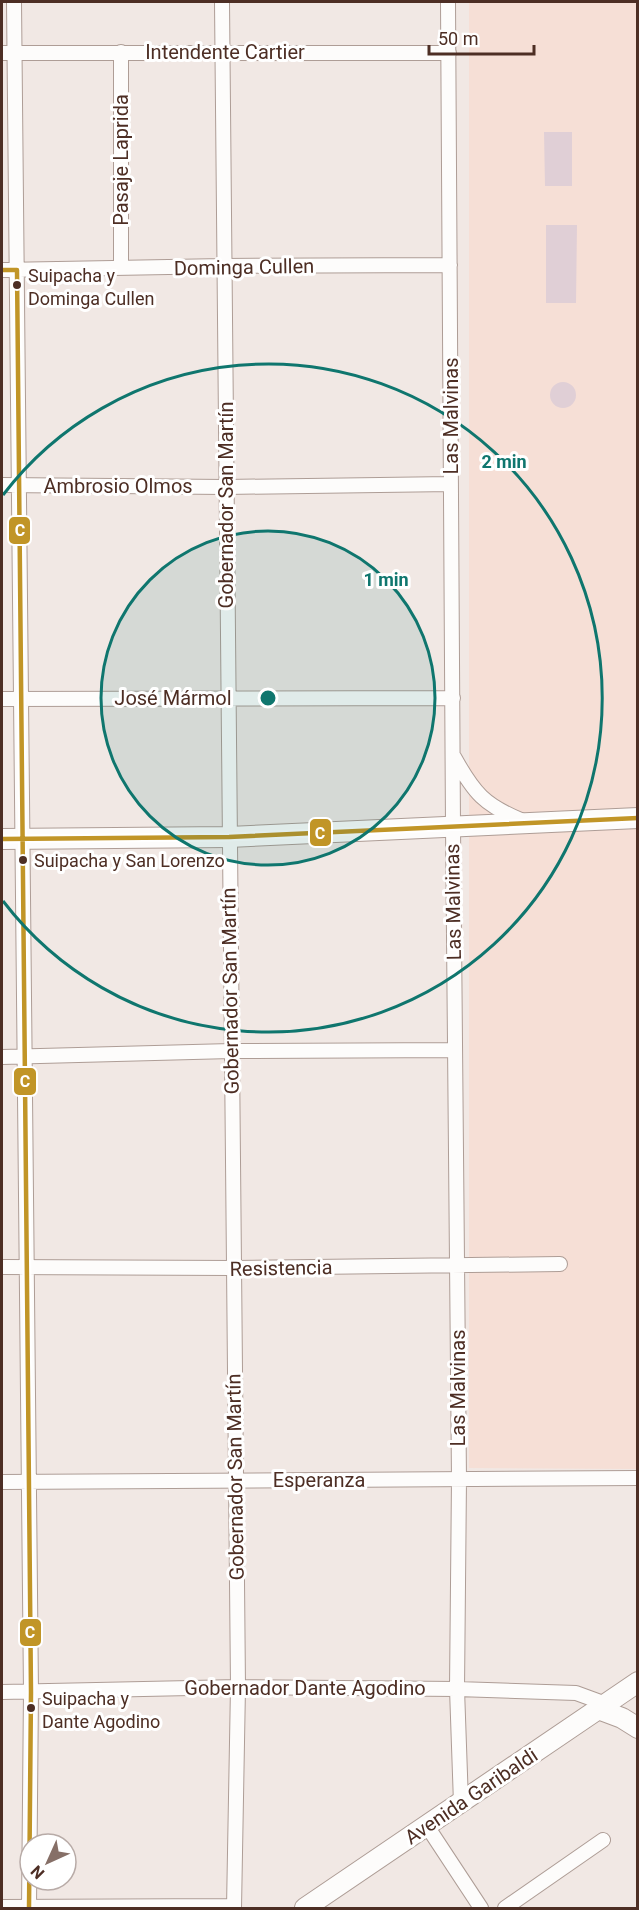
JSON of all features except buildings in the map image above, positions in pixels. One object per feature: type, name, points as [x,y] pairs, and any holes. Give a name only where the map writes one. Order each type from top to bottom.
[{"type":"main road","points":[[2,839],[229,837],[638,818]]},
{"type":"main road","name":"Avenida Garibaldi","points":[[305,1908],[638,1682]]},
{"type":"main road","points":[[606,1704],[635,1727]]},
{"type":"street","points":[[14,2],[8,53],[16,270],[19,485],[31,1692],[29,1908]]},
{"type":"street","name":"Gobernador San Martín","points":[[222,2],[238,1687],[234,1907]]},
{"type":"street","name":"Las Malvinas","points":[[448,2],[459,1479],[457,1689],[460,1803]]},
{"type":"street","name":"Pasaje Laprida","points":[[120,268],[121,52]]},
{"type":"street","name":"Intendente Cartier","points":[[8,53],[448,52]]},
{"type":"street","name":"Dominga Cullen","points":[[2,270],[450,265]]},
{"type":"street","name":"Ambrosio Olmos","points":[[2,485],[226,487],[451,484]]},
{"type":"street","name":"José Mármol","points":[[2,699],[453,698]]},
{"type":"street","points":[[453,754],[476,792],[489,804],[528,823]]},
{"type":"street","points":[[2,1057],[231,1051],[455,1050]]},
{"type":"street","name":"Resistencia","points":[[2,1267],[233,1268],[560,1264]]},
{"type":"street","name":"Esperanza","points":[[2,1482],[638,1478]]},
{"type":"street","name":"Gobernador Dante Agodino","points":[[2,1692],[238,1687],[457,1689],[576,1693],[606,1704]]},
{"type":"street","points":[[427,1826],[481,1908]]},
{"type":"street","points":[[505,1908],[603,1840]]},
{"type":"street","points":[[2,1907],[234,1907]]},
{"type":"shaded area","points":[[469,2],[637,2],[637,1469],[469,1468]]},
{"type":"transit line","name":"C","points":[[2,270],[17,270],[31,1692],[29,1908]]},
{"type":"transit line","name":"C","points":[[2,839],[229,837],[638,818]]},
{"type":"place","name":"Suipacha y Dominga Cullen","points":[[17,285]]},
{"type":"place","name":"Suipacha y San Lorenzo","points":[[23,860]]},
{"type":"place","name":"Suipacha y Dante Agodino","points":[[31,1708]]}]
